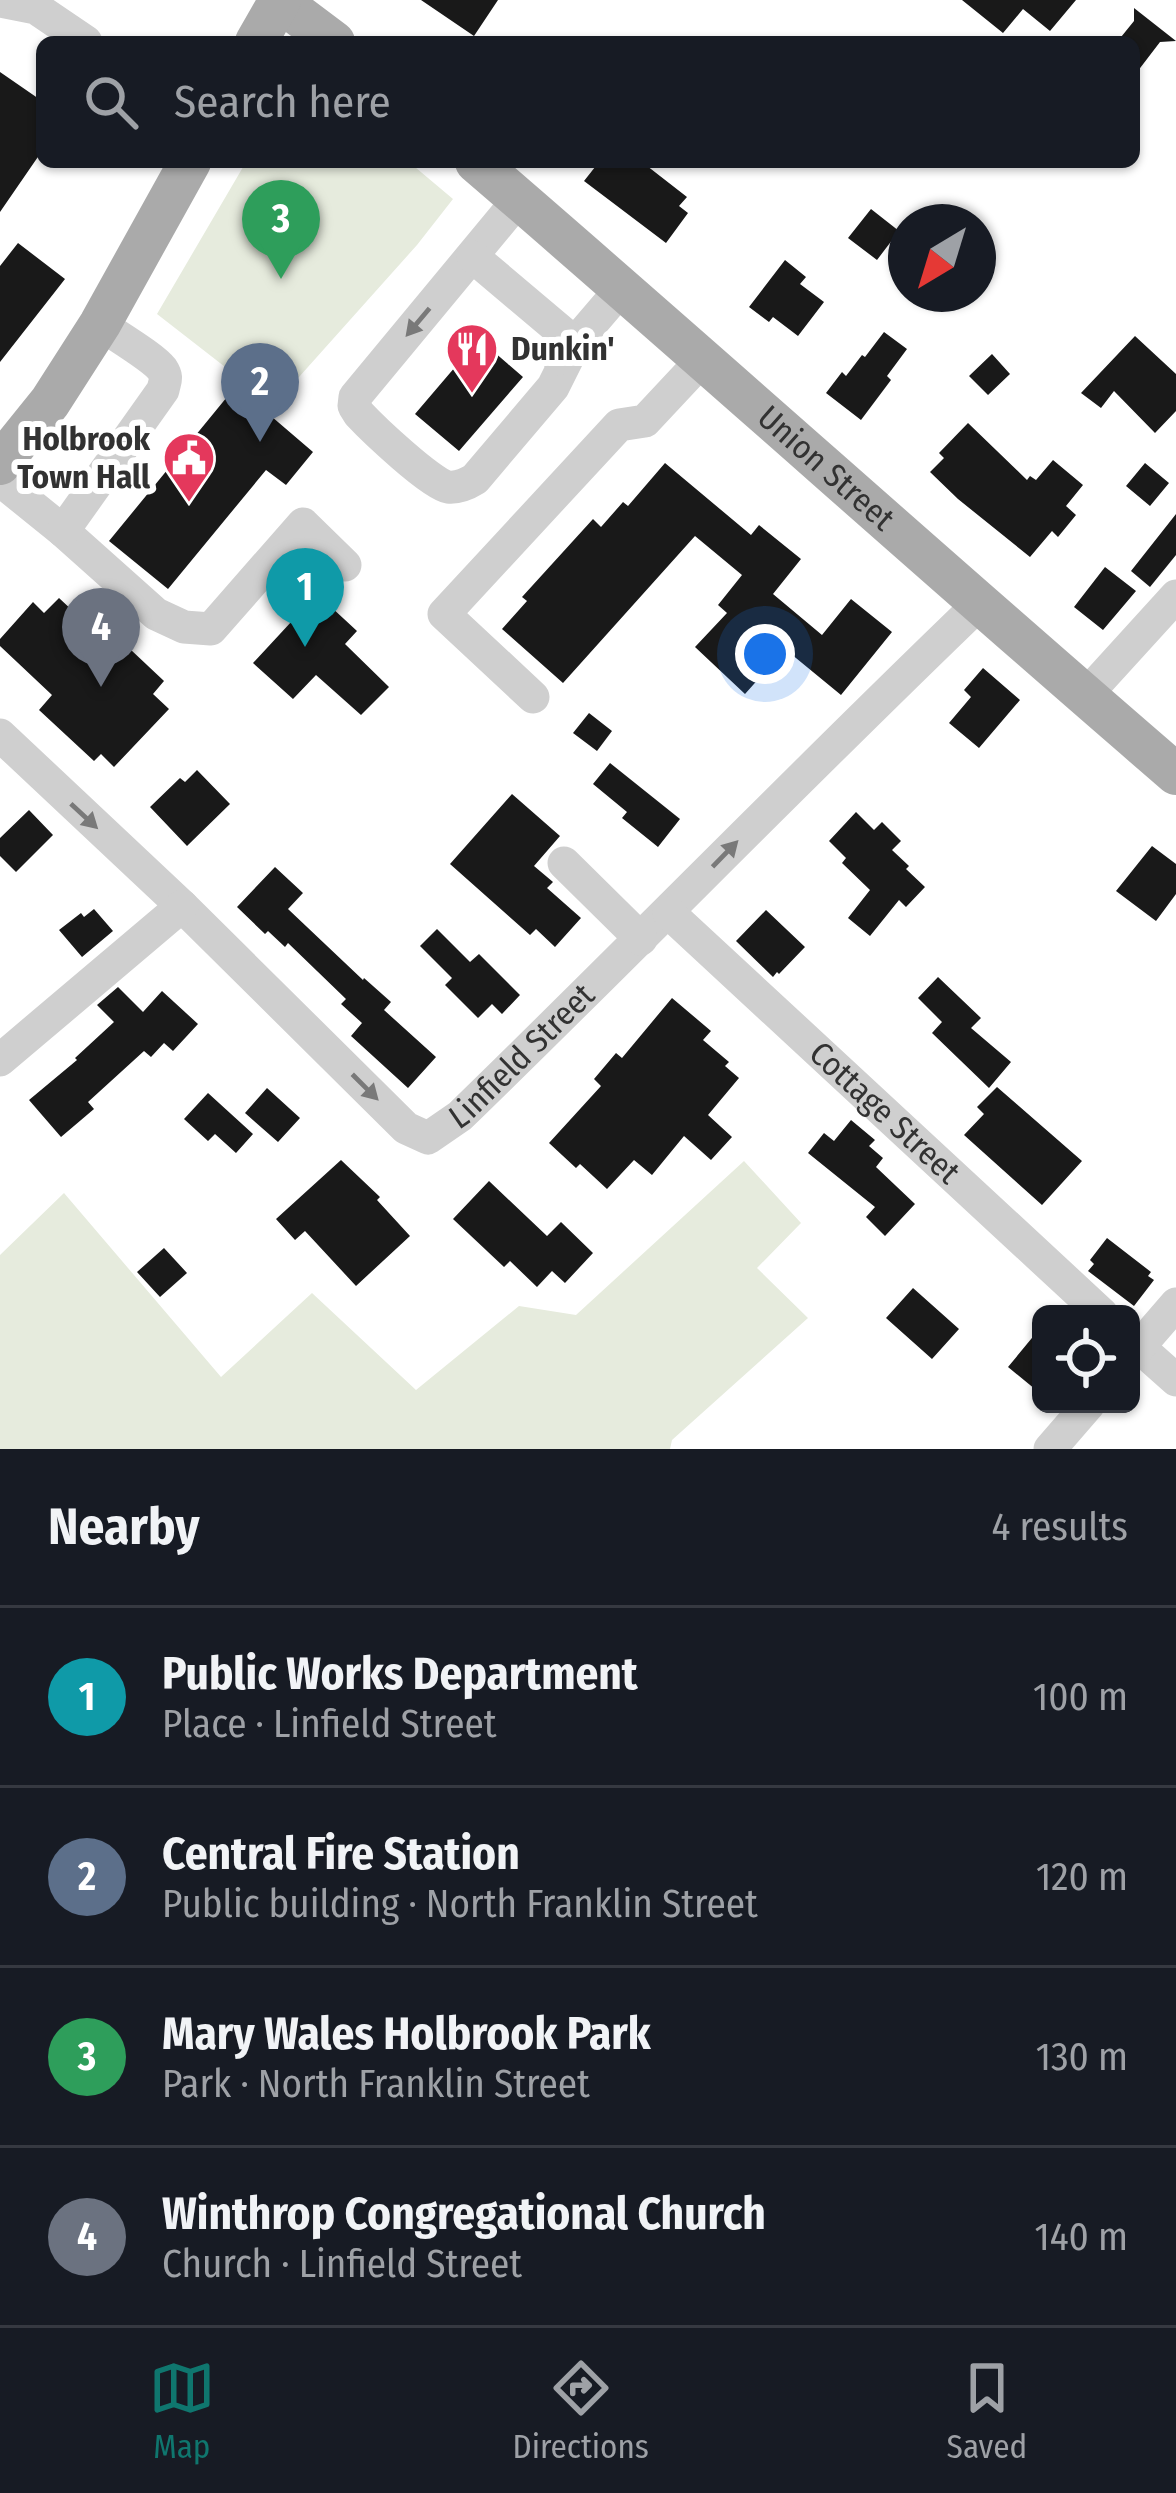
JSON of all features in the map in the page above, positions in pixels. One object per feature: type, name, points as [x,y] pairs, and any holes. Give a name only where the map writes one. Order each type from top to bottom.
[{"type":"main road","points":[[259,36],[279,0],[326,36]]},
{"type":"main road","points":[[0,464],[50,402],[100,324],[187,168]]},
{"type":"main road","name":"Union Street","points":[[483,168],[1176,774]]},
{"type":"street","points":[[0,1],[36,8],[77,36]]},
{"type":"street","points":[[519,199],[360,389],[354,406],[364,420],[435,481],[448,487],[462,485],[480,473],[553,387],[575,344],[622,289]]},
{"type":"street","points":[[473,256],[575,344]]},
{"type":"street","points":[[63,531],[166,382],[162,369],[100,324]]},
{"type":"street","points":[[533,697],[444,614],[619,425],[646,421],[703,359]]},
{"type":"street","points":[[0,480],[156,614],[184,627],[212,629],[303,524],[345,565]]},
{"type":"street","points":[[1085,696],[1176,596]]},
{"type":"street","name":"Linfield Street","points":[[0,735],[182,906],[406,1128],[428,1138],[460,1116],[978,605]]},
{"type":"street","points":[[564,863],[641,939]]},
{"type":"street","points":[[0,1060],[182,906]]},
{"type":"street","name":"Cottage Street","points":[[669,913],[1092,1305]]},
{"type":"street","points":[[1140,1342],[1176,1304]]},
{"type":"street","points":[[1140,1353],[1176,1380]]},
{"type":"street","points":[[1050,1449],[1081,1413]]},
{"type":"shaded area","points":[[242,168],[416,168],[453,199],[274,405],[157,314]]},
{"type":"shaded area","points":[[744,1161],[801,1223],[757,1268],[808,1318],[672,1440],[670,1449],[0,1449],[0,1255],[64,1193],[221,1377],[312,1293],[416,1390],[519,1306],[576,1315]]},
{"type":"building","points":[[421,0],[498,0],[474,36]]},
{"type":"building","points":[[962,0],[1076,0],[1050,31],[1023,9],[1003,33]]},
{"type":"building","points":[[1134,8],[1176,41],[1160,42],[1140,68],[1140,36],[1122,36],[1134,21]]},
{"type":"building","points":[[0,72],[36,97],[36,160],[0,212]]},
{"type":"building","points":[[594,168],[650,168],[687,197],[679,206],[688,213],[666,243],[584,181]]},
{"type":"building","points":[[871,209],[888,222],[888,246],[877,260],[848,238]]},
{"type":"building","points":[[18,243],[65,279],[0,362],[0,266]]},
{"type":"building","points":[[785,260],[806,277],[800,284],[824,302],[798,336],[773,317],[769,322],[749,307]]},
{"type":"building","points":[[884,332],[907,349],[861,420],[826,393]]},
{"type":"building","points":[[1135,336],[1176,374],[1176,411],[1155,433],[1114,391],[1101,408],[1081,393]]},
{"type":"building","name":"Dunkin'","points":[[479,339],[523,377],[459,451],[415,414]]},
{"type":"building","points":[[992,354],[1010,374],[988,395],[969,376]]},
{"type":"building","name":"Holbrook Town Hall","points":[[236,386],[313,452],[286,485],[266,470],[168,589],[109,541]]},
{"type":"building","points":[[968,423],[1027,480],[1030,476],[1036,480],[1053,460],[1083,485],[1066,506],[1076,515],[1058,537],[1052,531],[1030,557],[930,472],[944,458],[939,453]]},
{"type":"building","points":[[665,463],[751,535],[759,525],[801,559],[773,594],[822,635],[851,599],[892,632],[841,695],[785,649],[745,694],[695,647],[727,613],[718,605],[742,575],[695,536],[563,683],[502,629],[527,601],[522,597],[593,519],[601,527],[623,502],[628,506]]},
{"type":"building","points":[[1145,463],[1169,483],[1150,506],[1126,486]]},
{"type":"building","points":[[1176,514],[1176,555],[1150,587],[1131,571]]},
{"type":"building","points":[[1105,567],[1136,591],[1103,630],[1074,607]]},
{"type":"building","points":[[317,594],[357,631],[345,644],[389,687],[361,715],[316,675],[293,699],[253,663]]},
{"type":"building","points":[[59,598],[105,641],[113,633],[164,681],[153,694],[169,709],[114,767],[101,754],[94,761],[39,710],[52,695],[0,646],[0,639],[33,602],[44,613]]},
{"type":"building","points":[[983,668],[1020,700],[979,748],[949,723],[971,697],[964,690]]},
{"type":"building","points":[[589,713],[612,731],[597,751],[573,733]]},
{"type":"building","points":[[610,763],[680,819],[658,847],[622,818],[627,812],[593,784]]},
{"type":"building","points":[[197,770],[230,804],[187,846],[150,807],[180,778],[185,782]]},
{"type":"building","points":[[512,794],[560,836],[534,866],[553,882],[547,888],[581,918],[555,947],[536,929],[530,935],[450,864]]},
{"type":"building","points":[[29,810],[53,835],[16,872],[0,856],[0,838]]},
{"type":"building","points":[[856,812],[874,830],[882,822],[901,841],[892,850],[925,887],[906,907],[899,900],[870,936],[848,918],[870,890],[842,863],[846,858],[829,841]]},
{"type":"building","points":[[1152,846],[1176,864],[1176,894],[1156,921],[1116,891]]},
{"type":"building","points":[[275,867],[303,893],[288,909],[391,1002],[384,1010],[436,1057],[408,1088],[351,1036],[362,1023],[341,1004],[346,999],[288,943],[285,947],[268,931],[265,934],[237,907]]},
{"type":"building","points":[[94,909],[113,931],[82,957],[59,930]]},
{"type":"building","points":[[766,910],[805,947],[773,977],[736,941]]},
{"type":"building","points":[[437,929],[470,962],[479,954],[520,995],[502,1014],[492,1004],[478,1018],[445,985],[452,978],[420,946]]},
{"type":"building","points":[[938,977],[981,1018],[971,1028],[1011,1062],[989,1088],[932,1033],[942,1022],[918,998]]},
{"type":"building","points":[[118,987],[143,1012],[162,991],[198,1024],[173,1051],[164,1043],[151,1057],[144,1051],[88,1102],[94,1109],[61,1137],[29,1100],[114,1022],[97,1005]]},
{"type":"building","points":[[672,998],[711,1031],[703,1040],[729,1062],[725,1066],[739,1078],[708,1115],[732,1137],[711,1160],[684,1136],[652,1175],[634,1160],[607,1189],[549,1143],[601,1086],[594,1079],[616,1053],[622,1058]]},
{"type":"building","points":[[997,1087],[1082,1161],[1042,1205],[964,1135],[984,1114],[977,1107]]},
{"type":"building","points":[[267,1088],[300,1118],[278,1142],[245,1113]]},
{"type":"building","points":[[208,1093],[253,1134],[236,1153],[215,1134],[208,1141],[184,1119]]},
{"type":"building","points":[[851,1120],[875,1140],[869,1146],[883,1158],[876,1167],[915,1204],[885,1236],[866,1217],[875,1207],[808,1153],[824,1133],[834,1141]]},
{"type":"building","points":[[341,1160],[380,1197],[377,1200],[410,1236],[356,1286],[305,1231],[295,1240],[276,1219]]},
{"type":"building","points":[[489,1181],[547,1236],[561,1222],[593,1253],[565,1283],[552,1271],[537,1287],[510,1261],[504,1267],[453,1219]]},
{"type":"building","points":[[1107,1238],[1151,1272],[1148,1276],[1154,1280],[1133,1305],[1088,1271],[1094,1264],[1090,1260]]},
{"type":"building","points":[[164,1248],[187,1273],[160,1297],[137,1272]]},
{"type":"building","points":[[913,1288],[959,1329],[932,1359],[886,1318]]},
{"type":"building","points":[[1032,1338],[1032,1387],[1008,1367]]},
{"type":"place","name":"Mary Wales Holbrook Park","points":[[281,279]]},
{"type":"place","name":"Dunkin'","points":[[472,395]]},
{"type":"place","name":"Central Fire Station","points":[[260,442]]},
{"type":"place","name":"Holbrook Town Hall","points":[[189,504]]},
{"type":"place","name":"Public Works Department","points":[[305,647]]},
{"type":"place","name":"Winthrop Congregational Church","points":[[101,687]]}]
